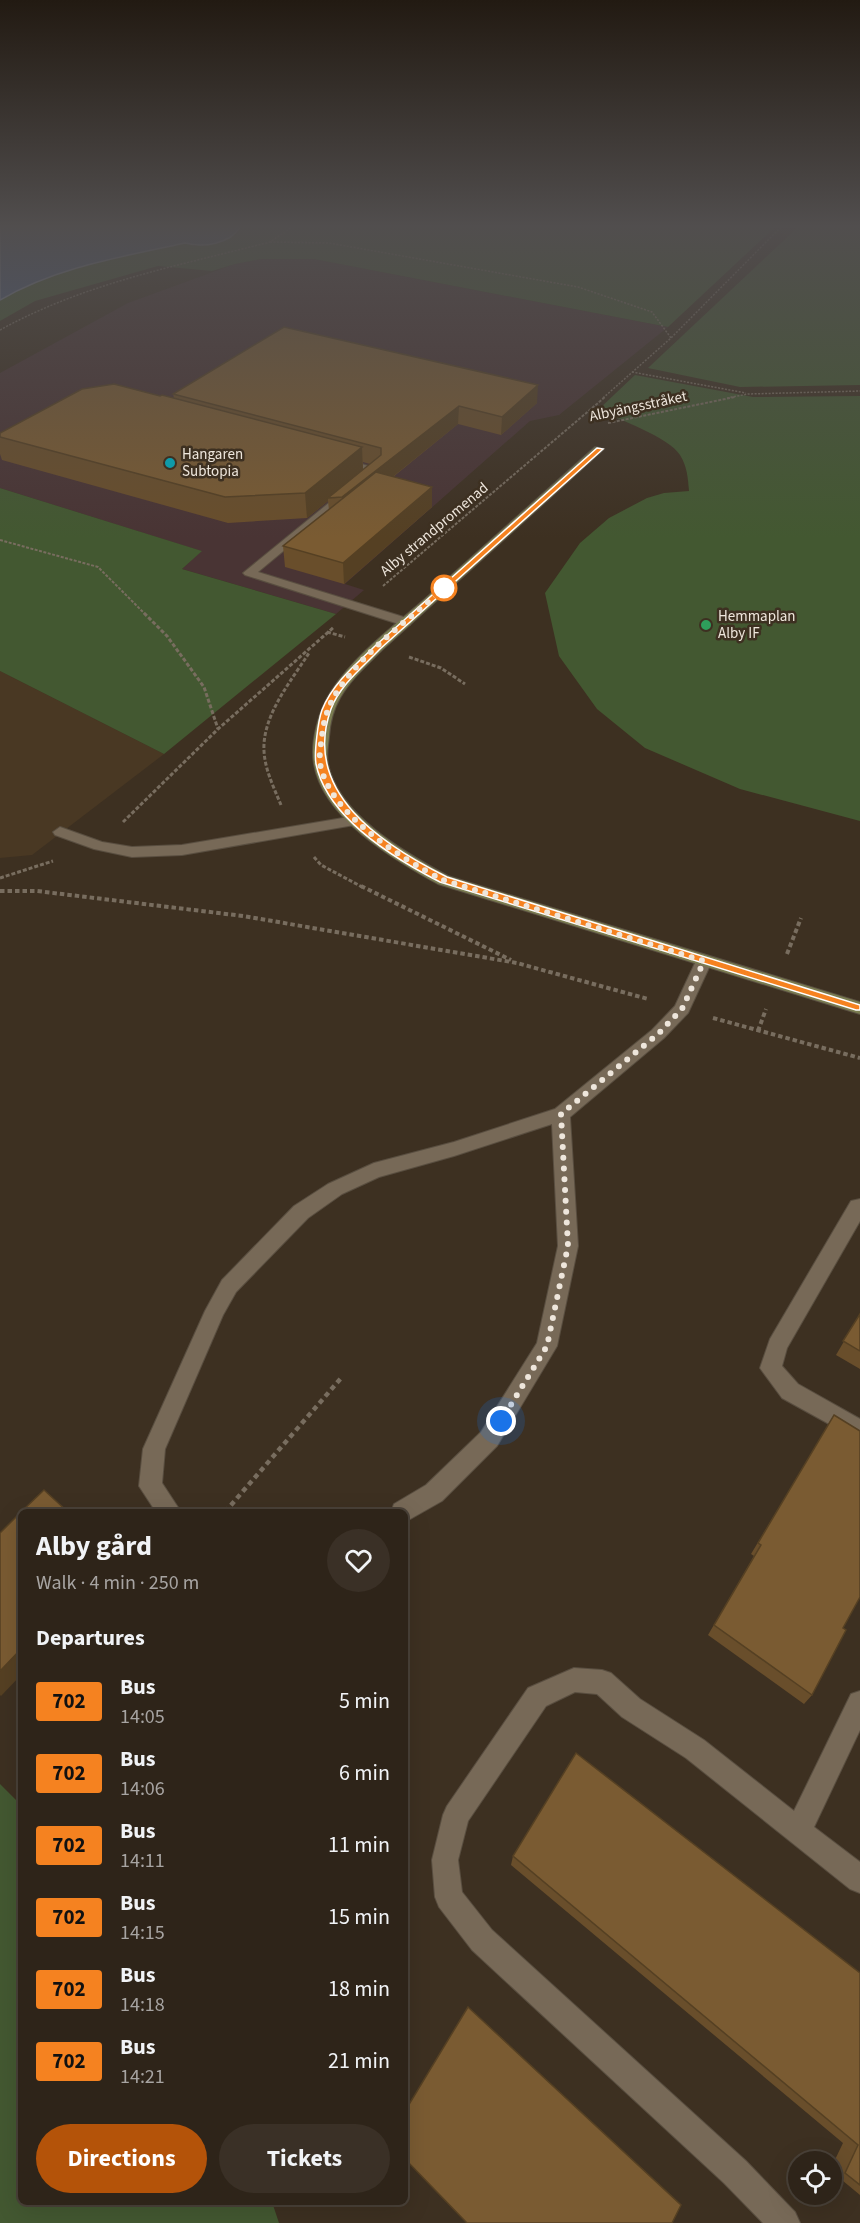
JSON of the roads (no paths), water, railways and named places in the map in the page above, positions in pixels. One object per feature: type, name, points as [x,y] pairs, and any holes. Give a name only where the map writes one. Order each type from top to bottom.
[{"type":"street","points":[[599,449],[406,622],[344,682],[327,709],[320,764],[331,790],[355,821],[408,862],[443,880],[860,1008]]},
{"type":"street","points":[[331,458],[376,470],[249,573],[406,622]]},
{"type":"street","points":[[60,832],[99,846],[132,852],[182,850],[355,821]]},
{"type":"street","points":[[168,1509],[150,1486],[154,1449],[215,1311],[229,1286],[301,1212],[335,1189],[374,1171],[454,1149],[561,1114],[658,1034],[682,1009],[704,961]]},
{"type":"street","points":[[407,1509],[434,1493],[489,1440],[547,1346],[568,1246],[561,1114]]},
{"type":"street","points":[[860,1208],[858,1207],[777,1346],[771,1368],[790,1391],[860,1431]]},
{"type":"street","points":[[784,2223],[735,2172],[482,1940],[448,1897],[445,1860],[456,1815],[537,1697],[574,1680],[602,1682],[631,1708],[695,1749],[860,1879]]},
{"type":"street","points":[[798,1831],[860,1704]]},
{"type":"place","name":"Hangaren Subtopia","points":[[170,463]]},
{"type":"place","name":"Hemmaplan Alby IF","points":[[706,625]]}]
